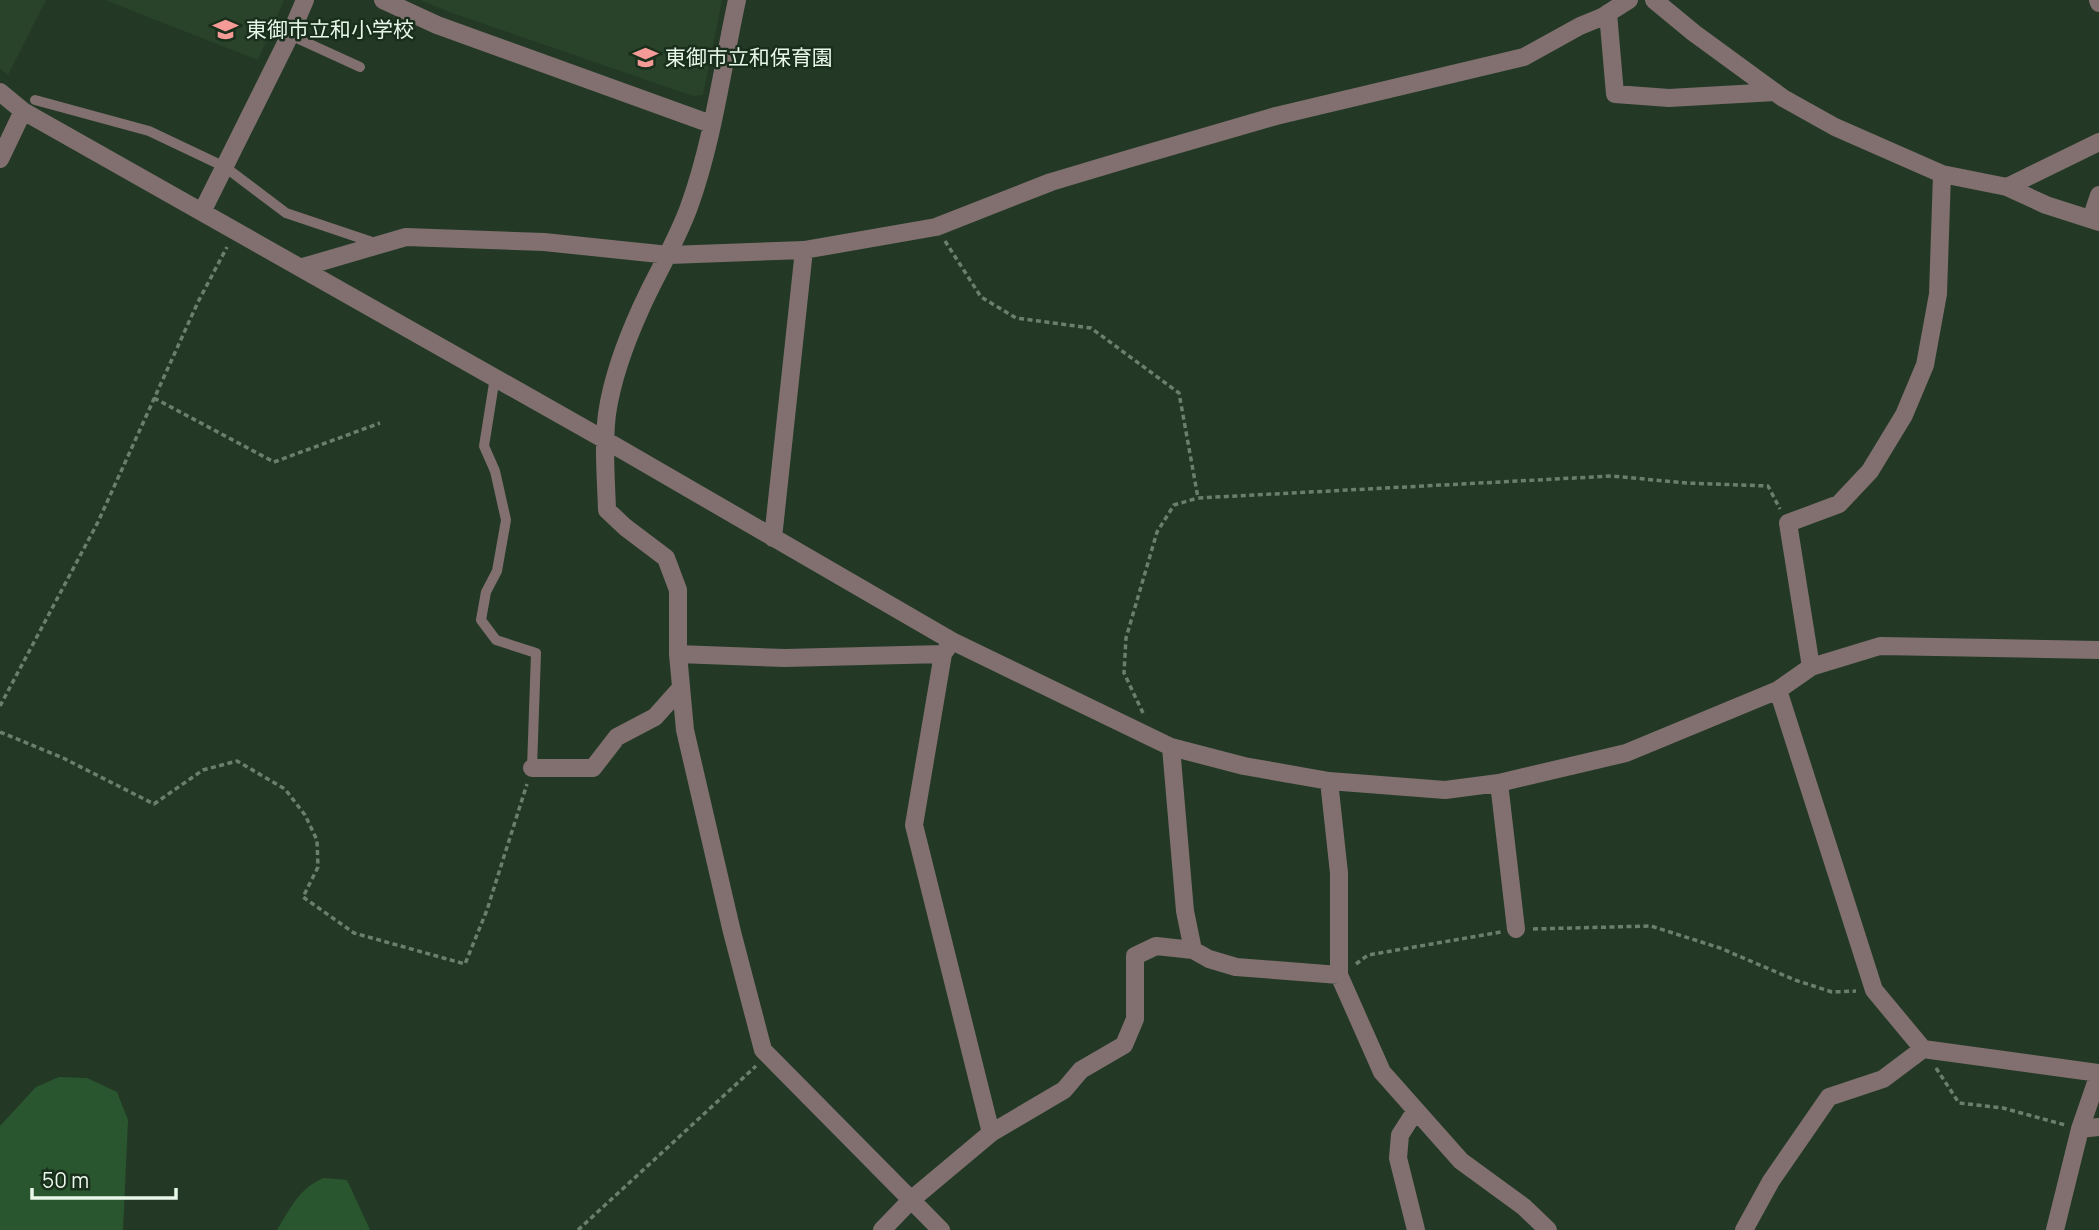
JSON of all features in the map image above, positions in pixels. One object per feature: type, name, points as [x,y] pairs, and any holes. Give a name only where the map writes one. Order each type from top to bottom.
[{"type":"street","points":[[202,212],[305,0]]},
{"type":"street","points":[[383,0],[438,25],[711,124]]},
{"type":"street","points":[[737,0],[711,124],[689,206],[669,255],[640,308],[617,372],[607,412],[607,510],[666,558],[678,590],[678,654],[685,730],[732,932],[763,1050],[941,1230]]},
{"type":"street","points":[[303,268],[406,237],[516,241],[669,255],[804,250],[936,228],[1051,182],[1140,155],[1276,116],[1524,57],[1629,0]]},
{"type":"street","points":[[1654,0],[1775,92],[1835,127],[1942,174],[2007,187],[2046,205],[2095,220],[2099,195]]},
{"type":"street","points":[[1608,13],[1615,94],[1669,98],[1775,92]]},
{"type":"street","points":[[0,92],[29,105],[202,212],[773,538],[947,647],[1171,747],[1244,766],[1329,781],[1445,790],[1499,783],[1626,753],[1778,690],[1811,667],[1880,646],[2099,650]]},
{"type":"street","points":[[0,159],[29,105]]},
{"type":"street","points":[[2007,187],[2099,142]]},
{"type":"street","points":[[1811,667],[1788,523],[1839,504],[1870,471],[1904,415],[1925,365],[1938,294],[1942,174]]},
{"type":"street","points":[[773,538],[804,250]]},
{"type":"street","points":[[678,654],[785,658],[947,647]]},
{"type":"street","points":[[947,647],[914,825],[991,1133]]},
{"type":"street","points":[[532,768],[593,768],[617,737],[655,717],[680,689]]},
{"type":"street","points":[[1778,690],[1874,990],[1923,1049],[2099,1074],[2080,1129],[2055,1230]]},
{"type":"street","points":[[1171,747],[1185,911],[1193,950]]},
{"type":"street","points":[[1329,781],[1339,873],[1339,975],[1382,1072],[1461,1161],[1524,1207],[1548,1230]]},
{"type":"street","points":[[1499,783],[1516,929]]},
{"type":"street","points":[[883,1230],[911,1200],[991,1133],[1064,1090],[1081,1070],[1124,1045],[1135,1019],[1135,956],[1156,946],[1193,950],[1209,959],[1236,967],[1339,975]]},
{"type":"street","points":[[1744,1230],[1772,1181],[1829,1097],[1883,1079],[1923,1049]]},
{"type":"street","points":[[1416,1110],[1400,1135],[1398,1158],[1416,1230]]},
{"type":"street","points":[[2080,1129],[2099,1127]]},
{"type":"lane","points":[[290,35],[360,67]]},
{"type":"lane","points":[[29,105],[149,131],[225,167],[286,213],[381,245]]},
{"type":"lane","points":[[495,377],[484,446],[495,471],[506,520],[497,571],[486,592],[481,620],[496,640],[536,653],[532,768]]},
{"type":"path","points":[[936,228],[981,297],[1016,318],[1091,328],[1179,393],[1198,498]]},
{"type":"path","points":[[0,706],[98,522],[198,302],[236,230]]},
{"type":"path","points":[[154,398],[274,462],[380,423]]},
{"type":"path","points":[[1153,738],[1124,673],[1126,638],[1157,532],[1174,505],[1198,498],[1612,476],[1686,483],[1768,486],[1788,523]]},
{"type":"path","points":[[0,732],[62,758],[154,804],[203,770],[237,761],[285,789],[305,815],[317,840],[318,867],[303,897],[354,933],[465,964],[488,910],[532,768]]},
{"type":"path","points":[[1339,975],[1367,956],[1516,929],[1651,926],[1720,948],[1795,980],[1832,992],[1874,990]]},
{"type":"path","points":[[1923,1049],[1959,1103],[2003,1108],[2080,1129]]},
{"type":"path","points":[[578,1230],[768,1055]]},
{"type":"shaded area","points":[[0,0],[46,0],[8,75],[0,69]]},
{"type":"shaded area","name":"東御市立和小学校","points":[[105,0],[284,0],[258,60]]},
{"type":"shaded area","name":"東御市立和保育園","points":[[420,0],[722,0],[703,95],[693,96]]},
{"type":"shaded area","points":[[59,1077],[87,1078],[117,1092],[128,1120],[123,1230],[0,1230],[0,1126],[36,1087]]},
{"type":"shaded area","points":[[324,1178],[347,1180],[370,1230],[277,1230],[302,1193]]},
{"type":"place","name":"東御市立和小学校","points":[[226,30]]},
{"type":"place","name":"東御市立和保育園","points":[[645,58]]}]
